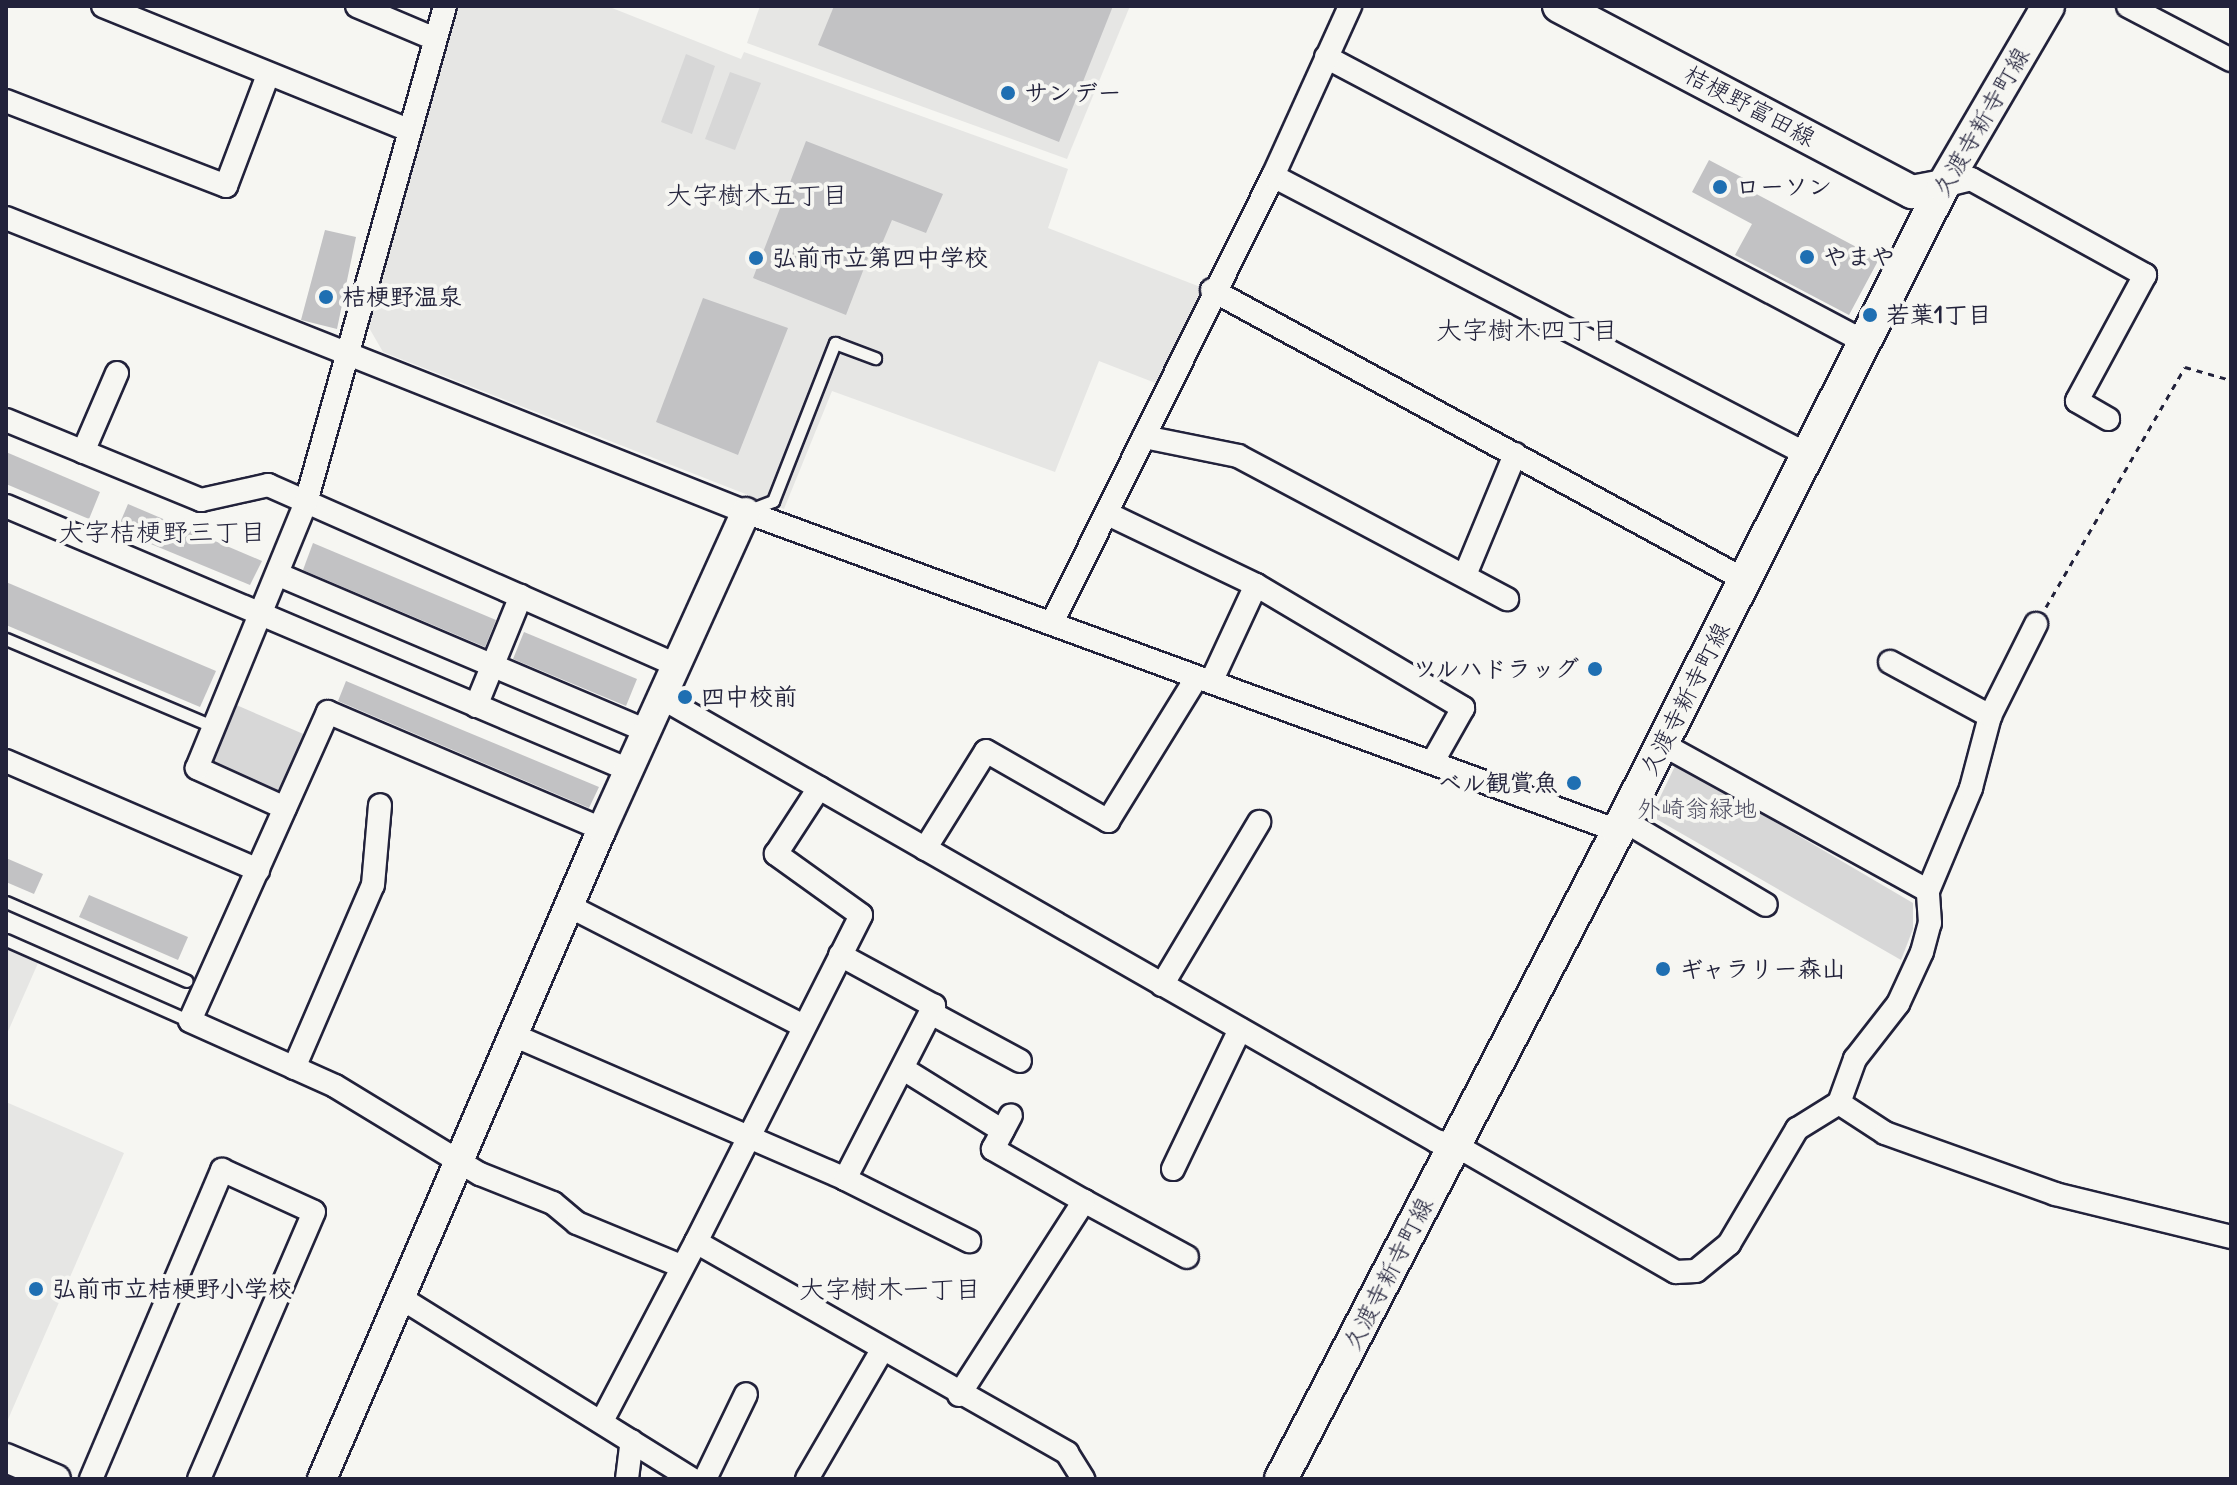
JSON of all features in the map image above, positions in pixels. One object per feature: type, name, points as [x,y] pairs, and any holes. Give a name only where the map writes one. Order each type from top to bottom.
[{"type":"main road","name":"桔梗野富田線","points":[[1559,6],[1912,192],[1943,186]]},
{"type":"main road","name":"久渡寺新寺町線","points":[[1281,1479],[1621,826],[1943,186],[2048,6]]},
{"type":"street","points":[[103,6],[409,130]]},
{"type":"street","points":[[357,6],[435,39]]},
{"type":"street","points":[[285,808],[197,768],[306,502],[345,352],[445,6]]},
{"type":"street","points":[[1052,623],[1108,514],[1212,290],[1273,176],[1350,6]]},
{"type":"street","points":[[2128,6],[2231,60]]},
{"type":"street","points":[[1326,57],[1865,342]]},
{"type":"street","points":[[6,101],[226,186],[268,75]]},
{"type":"street","points":[[1273,176],[1808,455]]},
{"type":"street","points":[[1943,186],[1971,179],[2145,275],[2077,401],[2108,419]]},
{"type":"street","points":[[6,218],[746,512],[1432,763],[1621,826],[1766,905]]},
{"type":"street","points":[[1212,290],[1745,580]]},
{"type":"street","points":[[83,452],[117,373]]},
{"type":"street","points":[[6,420],[201,500],[268,485],[677,665]]},
{"type":"street","points":[[1144,437],[1238,456],[1507,599]]},
{"type":"street","points":[[1465,575],[1515,454]]},
{"type":"street","points":[[6,506],[629,770]]},
{"type":"street","points":[[322,1479],[602,829],[746,512]]},
{"type":"street","points":[[1108,514],[1256,585],[1463,708],[1432,763]]},
{"type":"street","points":[[277,574],[647,731]]},
{"type":"street","points":[[925,849],[986,751],[1108,821],[1204,679],[1256,585]]},
{"type":"street","points":[[476,706],[521,596]]},
{"type":"street","points":[[662,698],[1436,1141],[1455,1145],[1676,1272],[1696,1271],[1729,1244],[1797,1129],[1839,1103],[1855,1059],[1898,1004],[1922,952],[1930,923],[1928,891],[1971,788],[1990,716],[2036,624]]},
{"type":"street","points":[[1890,662],[1990,716]]},
{"type":"street","points":[[602,829],[328,712],[190,1021],[335,1086],[459,1161],[553,1203],[577,1223],[681,1266]]},
{"type":"street","points":[[1662,744],[1928,891]]},
{"type":"street","points":[[6,761],[258,870]]},
{"type":"street","points":[[602,1421],[681,1266],[752,1137],[802,1025],[861,915],[776,854],[819,788]]},
{"type":"street","points":[[294,1068],[373,885],[380,805]]},
{"type":"street","points":[[1162,985],[1259,822]]},
{"type":"street","points":[[569,906],[802,1025]]},
{"type":"street","points":[[840,955],[934,1006],[905,1070],[845,1179]]},
{"type":"street","points":[[931,1013],[1020,1061]]},
{"type":"street","points":[[1173,1169],[1240,1029]]},
{"type":"street","points":[[513,1035],[845,1179],[969,1241]]},
{"type":"street","points":[[905,1070],[1007,1123],[993,1149],[1187,1257]]},
{"type":"street","points":[[1839,1103],[1885,1133],[2055,1194],[2231,1237]]},
{"type":"street","points":[[91,1479],[222,1170],[314,1212],[199,1479]]},
{"type":"street","points":[[959,1395],[1084,1201]]},
{"type":"street","points":[[696,1242],[959,1395],[1067,1453],[1083,1479]]},
{"type":"street","points":[[401,1298],[692,1479]]},
{"type":"street","points":[[807,1479],[882,1350]]},
{"type":"street","points":[[705,1479],[746,1394]]},
{"type":"street","points":[[627,1479],[632,1441]]},
{"type":"street","points":[[6,1458],[56,1479]]},
{"type":"lane","points":[[746,512],[773,501],[835,343],[875,358]]},
{"type":"lane","points":[[6,639],[214,727]]},
{"type":"lane","points":[[6,902],[187,981]]},
{"type":"lane","points":[[6,940],[190,1021]]},
{"type":"path","points":[[2036,624],[2185,367],[2231,380]]},
{"type":"shaded area","name":"弘前市立第四中学校","points":[[457,6],[607,6],[741,59],[744,52],[1068,169],[1048,228],[1203,288],[1158,384],[1099,361],[1055,472],[832,391],[784,509],[383,352],[368,326]]},
{"type":"shaded area","name":"サンデー","points":[[760,6],[1130,6],[1067,159],[747,43]]},
{"type":"shaded area","points":[[6,948],[38,963],[6,1036]]},
{"type":"shaded area","name":"弘前市立桔梗野小学校","points":[[6,1102],[124,1153],[6,1424]]},
{"type":"green space","points":[[686,54],[715,66],[692,134],[661,122]]},
{"type":"green space","points":[[730,72],[761,83],[735,150],[705,139]]},
{"type":"green space","points":[[234,704],[308,736],[283,796],[208,764]]},
{"type":"green space","name":"外崎翁緑地","points":[[1676,764],[1913,903],[1913,929],[1901,960],[1651,816]]},
{"type":"building","name":"サンデー","points":[[834,6],[1113,6],[1059,142],[818,45]]},
{"type":"building","points":[[806,141],[943,194],[926,233],[892,220],[881,246],[873,245],[846,315],[753,278]]},
{"type":"building","name":"やまや","points":[[1709,160],[1749,181],[1745,188],[1879,259],[1849,315],[1735,255],[1752,224],[1692,192]]},
{"type":"building","name":"桔梗野温泉","points":[[325,230],[356,237],[337,329],[301,320]]},
{"type":"building","points":[[703,298],[788,328],[738,455],[656,422]]},
{"type":"building","points":[[6,452],[100,492],[89,519],[6,484]]},
{"type":"building","points":[[128,504],[262,561],[250,585],[117,530]]},
{"type":"building","points":[[313,543],[496,620],[485,647],[303,570]]},
{"type":"building","points":[[6,582],[216,671],[200,707],[6,625]]},
{"type":"building","points":[[524,632],[637,679],[626,706],[513,659]]},
{"type":"building","points":[[346,681],[599,787],[589,808],[338,701]]},
{"type":"building","points":[[6,858],[43,874],[34,894],[6,882]]},
{"type":"building","points":[[89,895],[188,937],[178,960],[79,917]]},
{"type":"place","name":"サンデー","points":[[1008,93]]},
{"type":"place","name":"ローソン","points":[[1720,187]]},
{"type":"place","name":"やまや","points":[[1807,257]]},
{"type":"place","name":"弘前市立第四中学校","points":[[756,258]]},
{"type":"place","name":"桔梗野温泉","points":[[326,297]]},
{"type":"place","name":"若葉1丁目","points":[[1870,315]]},
{"type":"place","name":"ツルハドラッグ","points":[[1595,669]]},
{"type":"place","name":"四中校前","points":[[685,697]]},
{"type":"place","name":"ベル観賞魚","points":[[1574,783]]},
{"type":"place","name":"ギャラリー森山","points":[[1663,969]]},
{"type":"place","name":"弘前市立桔梗野小学校","points":[[36,1289]]},
{"type":"district","name":"大字樹木五丁目","points":[[757,195]]},
{"type":"district","name":"大字樹木四丁目","points":[[1527,330]]},
{"type":"district","name":"大字桔梗野三丁目","points":[[162,532]]},
{"type":"district","name":"大字樹木一丁目","points":[[890,1289]]}]
